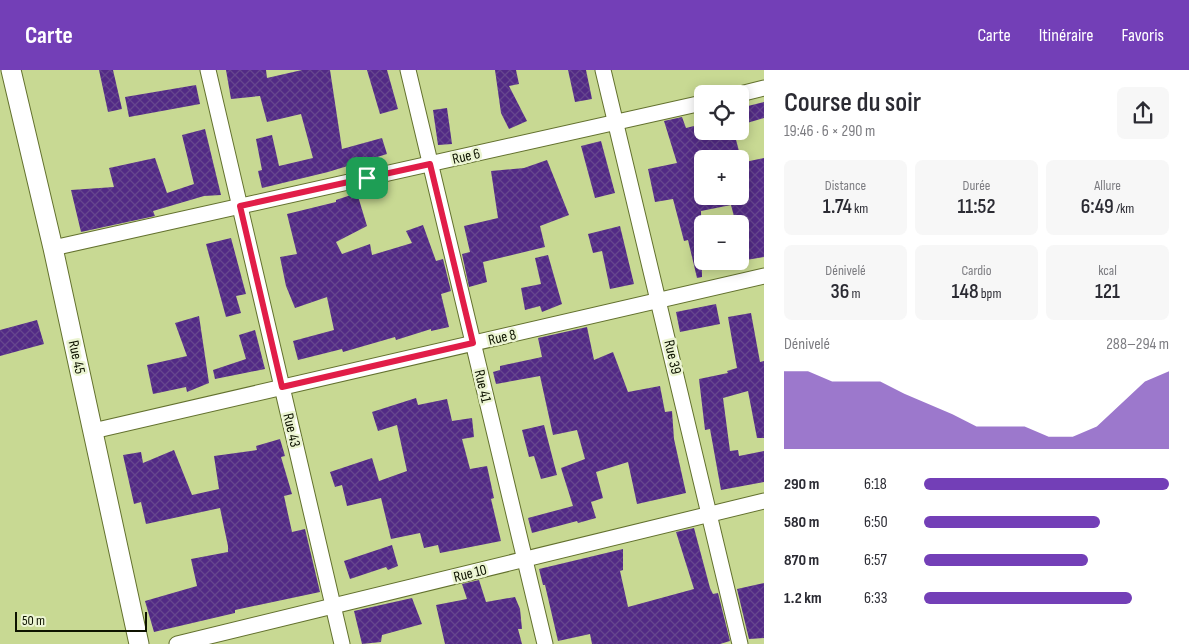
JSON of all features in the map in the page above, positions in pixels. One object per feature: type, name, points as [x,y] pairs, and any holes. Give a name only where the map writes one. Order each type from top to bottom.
[{"type":"street","name":"Rue 45","points":[[12,70],[53,248],[139,644]]},
{"type":"street","name":"Rue 43","points":[[208,70],[342,644]]},
{"type":"street","name":"Rue 41","points":[[408,70],[545,644]]},
{"type":"street","name":"Rue 39","points":[[603,70],[740,644]]},
{"type":"street","points":[[749,92],[764,88]]},
{"type":"street","name":"Rue 6","points":[[53,248],[694,105]]},
{"type":"street","name":"Rue 8","points":[[93,431],[764,276]]},
{"type":"street","name":"Rue 10","points":[[177,644],[764,501]]},
{"type":"building","points":[[99,70],[113,70],[122,109],[108,112]]},
{"type":"building","points":[[226,70],[266,70],[267,78],[302,70],[330,70],[342,149],[382,138],[387,154],[328,172],[262,188],[258,171],[262,170],[256,139],[272,135],[279,166],[313,158],[301,114],[267,122],[260,96],[231,99]]},
{"type":"building","points":[[367,70],[387,70],[398,109],[380,114]]},
{"type":"building","points":[[495,70],[516,70],[519,84],[509,86],[527,121],[509,129],[501,113]]},
{"type":"building","points":[[568,70],[586,70],[592,99],[575,102]]},
{"type":"building","points":[[196,85],[200,104],[129,117],[125,97]]},
{"type":"building","points":[[764,102],[764,118],[749,122],[749,106]]},
{"type":"building","points":[[447,108],[452,144],[438,145],[433,110]]},
{"type":"building","points":[[682,117],[686,128],[694,126],[694,140],[736,140],[739,150],[694,150],[694,205],[731,205],[701,211],[701,215],[694,215],[694,265],[688,240],[684,241],[673,199],[655,202],[648,169],[677,163],[664,121]]},
{"type":"building","points":[[205,129],[221,195],[204,196],[153,211],[155,216],[81,232],[71,190],[114,187],[109,168],[155,158],[167,193],[194,184],[182,135]]},
{"type":"building","points":[[601,141],[615,193],[595,198],[581,146]]},
{"type":"building","points":[[764,158],[764,257],[749,260],[749,215],[734,215],[731,205],[749,205],[749,161]]},
{"type":"building","points":[[547,160],[569,215],[540,226],[545,247],[483,262],[487,282],[469,287],[462,254],[470,252],[464,226],[498,218],[491,171],[524,168]]},
{"type":"building","points":[[357,193],[367,226],[336,242],[342,254],[370,244],[372,255],[412,243],[406,231],[423,225],[436,261],[443,259],[451,291],[441,294],[449,327],[431,331],[431,329],[396,340],[395,337],[343,352],[342,349],[298,360],[293,341],[334,330],[327,297],[295,308],[286,286],[280,257],[297,254],[287,214],[336,202],[336,200]]},
{"type":"building","points":[[620,226],[634,284],[610,289],[602,251],[593,253],[588,234]]},
{"type":"building","points":[[231,238],[246,294],[236,296],[241,313],[226,317],[206,244]]},
{"type":"building","points":[[548,255],[562,304],[542,312],[540,306],[525,310],[521,288],[541,284],[535,258]]},
{"type":"building","points":[[695,270],[702,270],[702,277],[697,278]]},
{"type":"building","points":[[716,304],[720,324],[680,332],[676,312]]},
{"type":"building","points":[[751,313],[760,362],[764,361],[764,438],[757,438],[748,391],[723,398],[730,451],[738,450],[739,456],[764,451],[764,482],[721,490],[710,429],[705,430],[699,379],[728,373],[727,371],[737,368],[728,317]]},
{"type":"building","points":[[199,316],[209,383],[187,392],[186,387],[153,394],[147,365],[187,356],[175,323]]},
{"type":"building","points":[[37,320],[44,344],[0,356],[0,330]]},
{"type":"building","points":[[587,327],[594,360],[613,352],[628,392],[660,386],[665,412],[672,411],[674,439],[686,493],[637,504],[628,462],[596,472],[603,498],[591,502],[596,518],[532,533],[528,518],[573,506],[561,468],[585,459],[577,430],[553,435],[540,376],[496,384],[493,372],[500,370],[500,366],[542,357],[538,338]]},
{"type":"building","points":[[255,330],[265,369],[215,379],[213,370],[246,359],[239,335]]},
{"type":"building","points":[[416,398],[418,405],[447,399],[452,421],[472,418],[474,437],[462,439],[470,469],[487,466],[494,498],[491,499],[501,541],[440,553],[438,545],[424,548],[420,533],[391,539],[381,498],[347,506],[342,485],[335,487],[330,472],[372,458],[379,481],[407,471],[397,425],[378,431],[372,412]]},
{"type":"building","points":[[544,425],[557,475],[541,479],[534,456],[529,457],[522,430]]},
{"type":"building","points":[[280,439],[285,456],[281,457],[292,494],[284,496],[292,532],[305,529],[320,592],[235,610],[235,613],[154,632],[145,601],[197,586],[191,559],[228,552],[228,546],[220,508],[146,524],[141,502],[134,504],[123,455],[141,452],[143,463],[174,450],[192,495],[219,489],[214,456],[257,450],[256,446]]},
{"type":"building","points":[[694,528],[710,588],[713,594],[718,593],[730,641],[720,644],[592,644],[590,634],[558,641],[545,585],[543,585],[539,569],[623,549],[623,570],[620,571],[628,607],[694,589],[676,532]]},
{"type":"building","points":[[392,545],[398,566],[388,570],[386,567],[350,579],[344,561]]},
{"type":"building","points":[[479,580],[486,602],[515,597],[520,609],[522,629],[518,629],[522,644],[445,644],[436,605],[467,599],[462,584]]},
{"type":"building","points":[[764,583],[764,638],[749,639],[737,589]]},
{"type":"building","points":[[412,598],[422,624],[382,635],[381,642],[362,644],[354,611]]},
{"type":"route","points":[[430,164],[473,343],[282,387],[240,206],[367,178],[430,164]]}]
